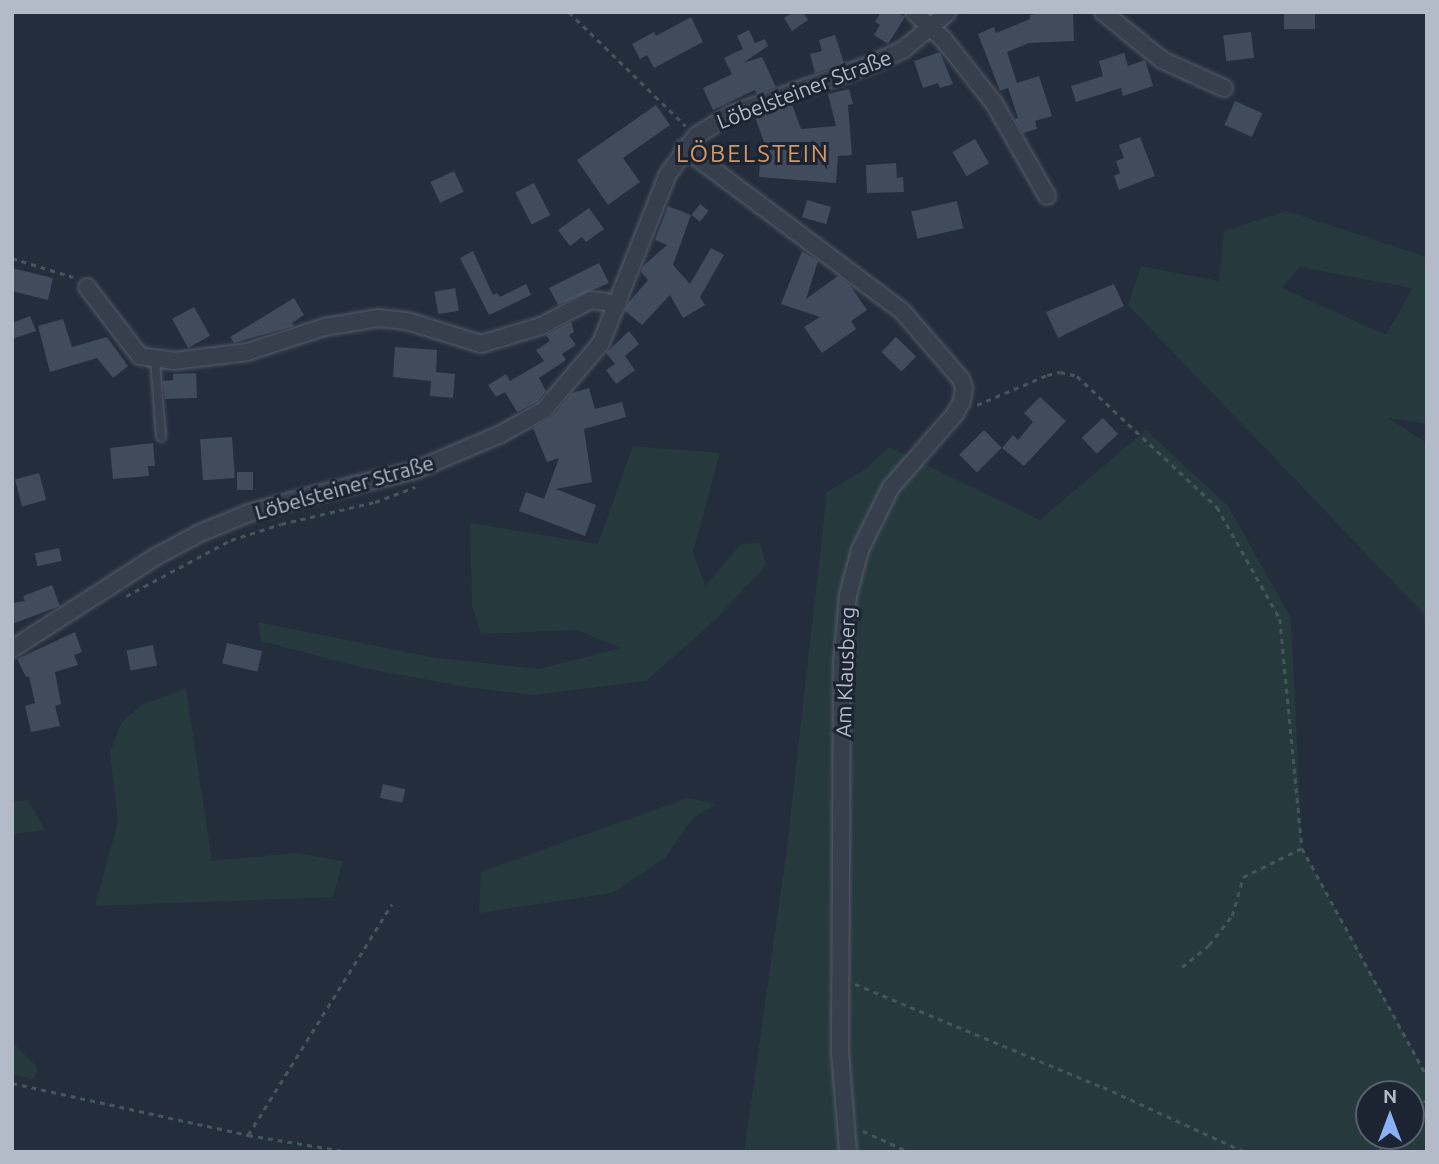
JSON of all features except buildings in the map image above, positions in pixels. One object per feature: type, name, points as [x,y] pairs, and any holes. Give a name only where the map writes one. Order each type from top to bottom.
[{"type":"street","points":[[914,12],[994,103],[1047,196]]},
{"type":"street","name":"Löbelsteiner Straße","points":[[12,649],[157,556],[200,533],[249,513],[416,470],[522,424],[544,410],[590,359],[618,304],[668,174],[684,148],[696,136],[729,115],[872,64],[904,49],[948,12]]},
{"type":"street","points":[[1102,12],[1162,60],[1224,88]]},
{"type":"street","points":[[684,148],[902,311],[961,379],[964,395],[955,414]]},
{"type":"street","points":[[87,287],[141,356],[155,360],[224,356],[326,327],[378,318],[407,321],[481,344],[541,327],[591,300],[618,304]]},
{"type":"street","name":"Am Klausberg","points":[[848,1152],[840,1052],[842,663],[848,595],[860,550],[891,487],[955,414]]},
{"type":"lane","points":[[155,360],[161,437]]},
{"type":"path","points":[[569,12],[696,136]]},
{"type":"path","points":[[12,257],[52,268],[81,281],[87,287]]},
{"type":"path","points":[[955,414],[1047,375],[1060,372],[1077,376],[1217,507],[1280,619],[1302,848],[1427,1076]]},
{"type":"path","points":[[98,596],[129,596],[196,556],[231,540],[281,524],[375,502],[416,487]]},
{"type":"path","points":[[1182,967],[1209,945],[1232,916],[1244,877],[1302,848]]},
{"type":"path","points":[[248,1135],[392,904]]},
{"type":"path","points":[[842,978],[1103,1087],[1245,1152]]},
{"type":"path","points":[[12,1083],[248,1135],[348,1152]]},
{"type":"path","points":[[844,1123],[909,1152]]},
{"type":"green space","points":[[1286,211],[1427,257],[1427,424],[1388,418],[1427,443],[1427,694],[1424,614],[1128,305],[1141,266],[1219,281],[1224,231]],"holes":[[[1300,267],[1411,288],[1386,335],[1282,288]]]},
{"type":"green space","points":[[1146,430],[1228,506],[1291,618],[1302,848],[1427,1076],[1427,1152],[744,1152],[786,855],[827,492],[863,471],[889,447],[1040,520]]},
{"type":"green space","points":[[633,446],[720,453],[693,552],[705,586],[741,544],[760,543],[766,565],[717,618],[646,681],[534,695],[465,687],[364,668],[261,641],[258,622],[431,657],[539,669],[621,648],[577,630],[481,634],[472,606],[470,523],[598,544]]},
{"type":"green space","points":[[186,688],[212,861],[296,853],[343,861],[333,897],[95,906],[118,822],[110,752],[122,722],[142,705]]},
{"type":"green space","points":[[688,798],[716,804],[692,819],[666,857],[612,893],[479,913],[481,872]]},
{"type":"green space","points":[[28,800],[45,830],[12,834],[12,801]]},
{"type":"green space","points":[[12,1042],[38,1068],[33,1079],[12,1074]]},
{"type":"district","name":"LÖBELSTEIN","points":[[753,154]]}]
